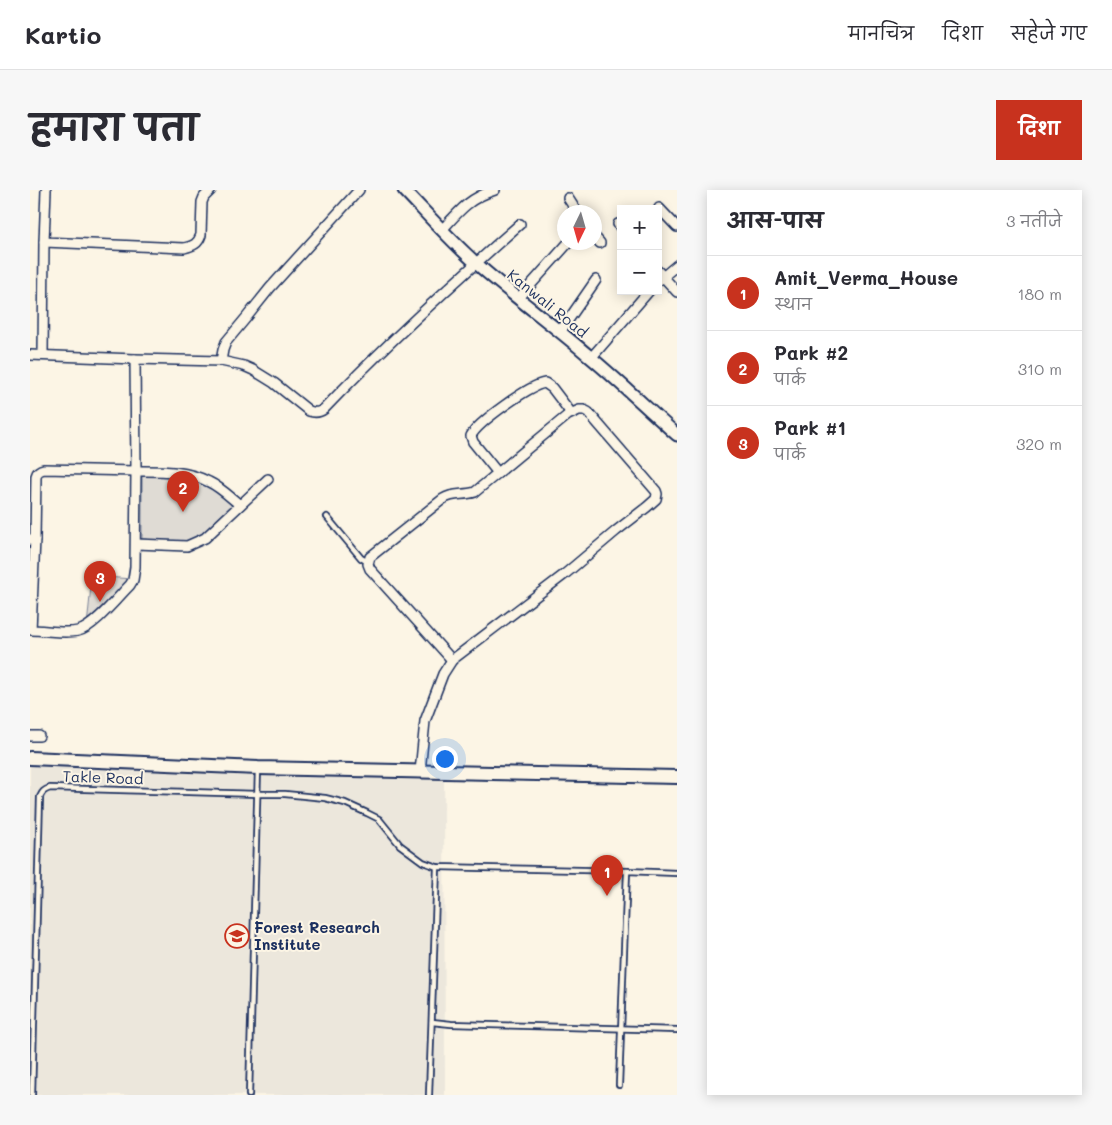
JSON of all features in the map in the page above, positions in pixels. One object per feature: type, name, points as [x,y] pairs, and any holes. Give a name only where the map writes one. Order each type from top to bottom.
[{"type":"main road","points":[[30,758],[258,768],[677,777]]},
{"type":"street","points":[[43,356],[46,190]]},
{"type":"street","points":[[44,242],[184,248],[191,246],[200,240],[202,202],[204,197],[212,190]]},
{"type":"street","points":[[221,361],[226,342],[270,288],[359,190]]},
{"type":"street","name":"Kanwali Road","points":[[404,190],[476,263],[591,358],[677,435]]},
{"type":"street","points":[[442,230],[467,203],[476,197],[495,190]]},
{"type":"street","points":[[568,198],[572,205]]},
{"type":"street","points":[[662,211],[677,228]]},
{"type":"street","points":[[30,355],[221,361],[253,370],[274,383],[309,411],[319,412],[369,362],[520,224]]},
{"type":"street","points":[[518,299],[562,250]]},
{"type":"street","points":[[662,275],[677,265]]},
{"type":"street","points":[[662,278],[677,292]]},
{"type":"street","points":[[560,332],[596,280]]},
{"type":"street","points":[[591,358],[646,295]]},
{"type":"street","points":[[135,359],[136,471],[135,575],[130,585],[86,628],[72,632],[30,630],[32,539],[36,476],[40,470],[44,469],[136,471],[168,472],[194,476],[210,482],[240,505]]},
{"type":"street","points":[[498,473],[473,442],[471,436],[478,427],[501,408],[533,386],[545,383],[552,388],[572,413]]},
{"type":"street","points":[[420,772],[425,721],[443,674],[452,660],[565,574],[656,499],[656,491],[588,412],[579,410],[572,413],[475,492],[467,495],[453,494],[443,499],[370,558],[368,566],[370,569],[452,660]]},
{"type":"street","points":[[136,544],[187,546],[206,538],[268,479]]},
{"type":"lane","points":[[326,517],[361,558],[368,562]]},
{"type":"lane","points":[[249,1095],[258,768]]},
{"type":"lane","name":"Takle Road","points":[[32,1095],[41,793],[50,788],[258,794]]},
{"type":"lane","points":[[258,794],[317,797],[345,803],[367,812],[380,820],[400,845],[423,862],[438,867],[677,873]]},
{"type":"lane","points":[[429,1095],[438,867]]},
{"type":"lane","points":[[619,1085],[628,871]]},
{"type":"lane","points":[[432,1022],[677,1030]]},
{"type":"shaded area","points":[[142,473],[180,474],[216,487],[235,502],[202,534],[186,542],[142,539]]},
{"type":"shaded area","points":[[92,576],[132,579],[87,626]]},
{"type":"shaded area","name":"Forest Research Institute","points":[[30,760],[444,778],[445,1095],[30,1095]]},
{"type":"place","name":"Park #2","points":[[183,512]]},
{"type":"place","name":"Park #1","points":[[100,602]]},
{"type":"place","name":"Amit_Verma_House","points":[[607,896]]},
{"type":"place","name":"Forest Research Institute","points":[[237,936]]}]
